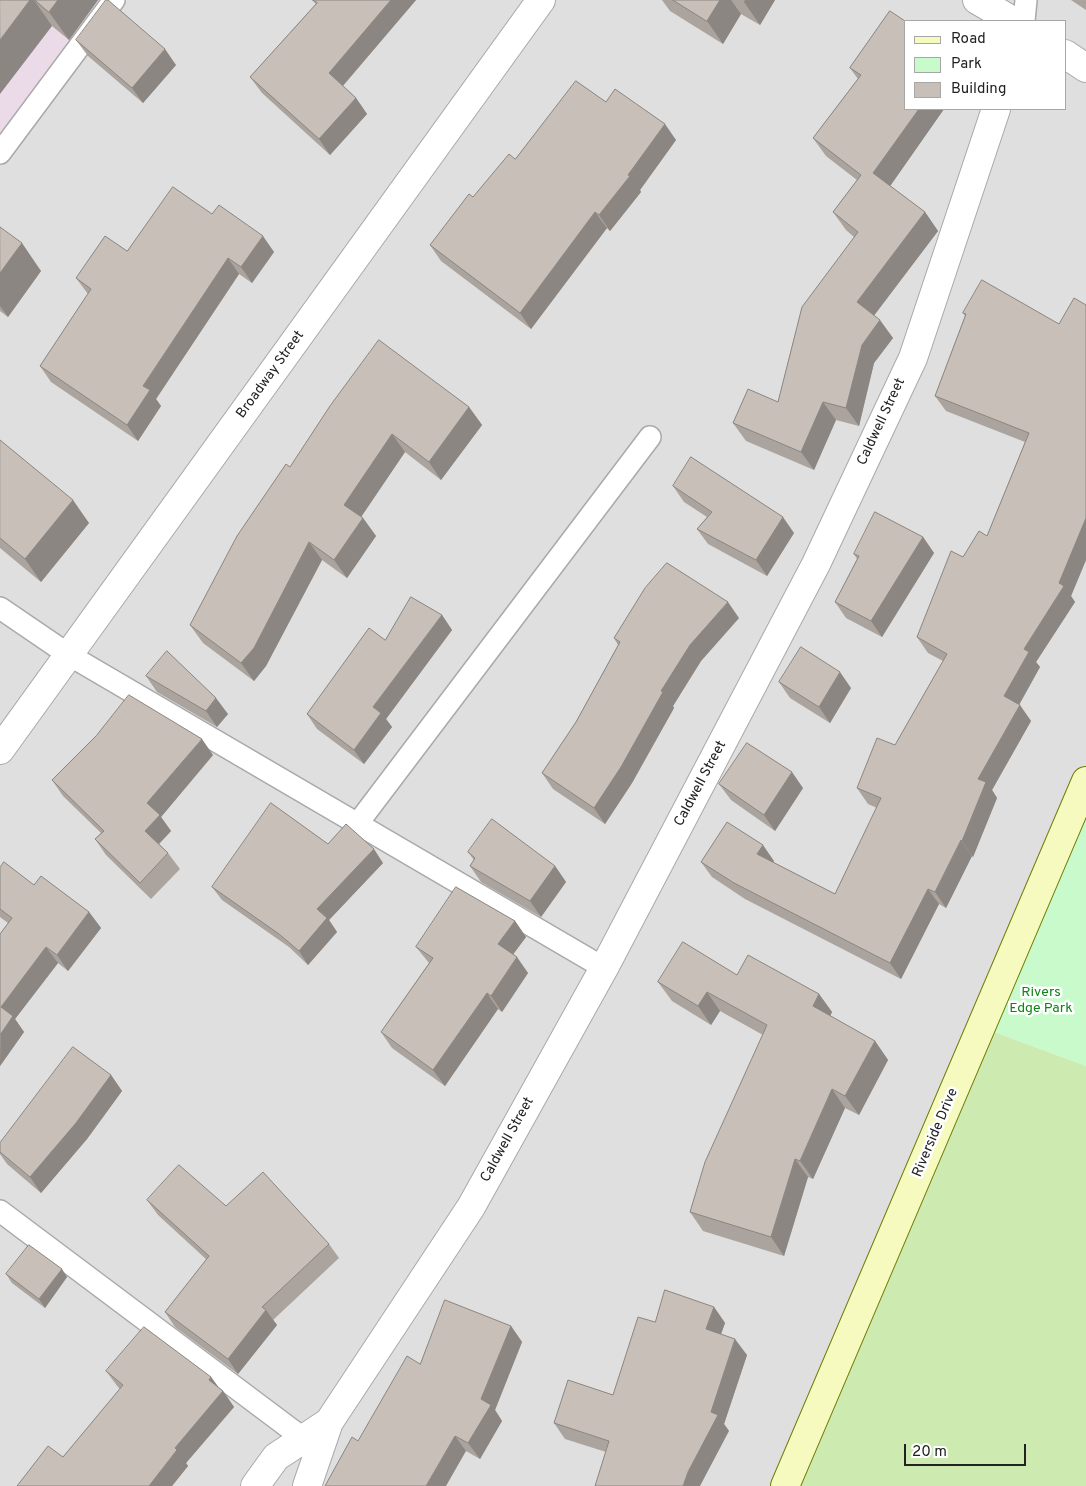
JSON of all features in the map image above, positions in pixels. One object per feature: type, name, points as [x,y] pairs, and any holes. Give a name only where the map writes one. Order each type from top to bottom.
[{"type":"main road","name":"Riverside Drive","points":[[786,1486],[1086,781]]},
{"type":"street","name":"Broadway Street","points":[[0,750],[541,0]]},
{"type":"street","points":[[977,0],[1010,20]]},
{"type":"street","points":[[1066,55],[1086,68]]},
{"type":"street","name":"Caldwell Street","points":[[307,1486],[329,1422],[471,1207],[604,968],[816,564],[913,358],[996,110]]},
{"type":"street","name":"Caldwell Street","points":[[255,1486],[276,1457],[329,1422]]},
{"type":"lane","points":[[0,153],[114,0]]},
{"type":"lane","points":[[1024,20],[1026,0]]},
{"type":"lane","points":[[358,823],[650,437]]},
{"type":"lane","points":[[0,608],[69,655],[604,968]]},
{"type":"lane","points":[[0,1211],[304,1439]]},
{"type":"shaded area","points":[[0,0],[114,0],[0,153]]},
{"type":"shaded area","points":[[114,0],[1086,0],[1086,781],[785,1486],[0,1486],[0,153]]},
{"type":"green space","name":"Rivers Edge Park","points":[[1086,781],[1086,1066],[981,1027]]},
{"type":"green space","points":[[981,1027],[1086,1066],[1086,1486],[785,1486]]},
{"type":"building","points":[[0,0],[30,0],[0,40]]},
{"type":"building","points":[[35,0],[58,0],[49,12]]},
{"type":"building","points":[[106,0],[165,49],[132,88],[76,40]]},
{"type":"building","points":[[313,0],[391,0],[329,73],[356,98],[319,139],[250,77],[317,3]]},
{"type":"building","points":[[673,0],[720,0],[707,21]]},
{"type":"building","points":[[890,11],[904,20],[904,110],[918,110],[873,173],[925,212],[857,302],[880,320],[862,345],[846,408],[823,402],[801,452],[733,423],[748,389],[778,402],[802,307],[858,232],[833,212],[861,175],[813,138],[861,75],[850,68]]},
{"type":"building","points":[[576,81],[606,102],[615,89],[665,124],[628,175],[630,176],[599,215],[595,212],[520,313],[430,245],[469,194],[473,197],[509,154],[515,159]]},
{"type":"building","points":[[173,187],[212,214],[219,205],[263,236],[241,267],[228,258],[143,386],[150,390],[127,425],[40,366],[91,289],[76,278],[105,236],[127,251]]},
{"type":"building","points":[[0,227],[22,243],[0,273]]},
{"type":"building","points":[[982,280],[1059,324],[1074,298],[1086,305],[1086,518],[1059,583],[1064,586],[1024,649],[1029,652],[1004,696],[1020,705],[978,779],[986,782],[962,841],[935,892],[928,889],[890,963],[734,883],[701,862],[727,822],[763,845],[757,854],[835,894],[881,798],[857,788],[877,738],[895,745],[947,654],[917,637],[951,551],[963,557],[979,531],[987,536],[1029,433],[935,396],[966,314],[963,313]]},
{"type":"building","points":[[379,340],[469,407],[429,462],[392,434],[344,505],[363,518],[334,560],[309,542],[254,648],[241,663],[190,625],[237,536],[286,464],[290,467],[330,406]]},
{"type":"building","points":[[0,440],[73,500],[25,559],[0,538]]},
{"type":"building","points":[[691,457],[783,517],[756,560],[697,529],[712,512],[673,486]]},
{"type":"building","points":[[875,512],[923,537],[871,621],[835,602],[859,556],[854,554]]},
{"type":"building","points":[[667,563],[728,602],[690,645],[661,691],[663,692],[621,767],[594,808],[542,773],[576,722],[620,642],[614,638],[645,588]]},
{"type":"building","points":[[411,597],[442,615],[373,707],[381,713],[354,750],[307,714],[369,628],[385,640]]},
{"type":"building","points":[[801,647],[840,672],[819,707],[779,682]]},
{"type":"building","points":[[167,651],[216,698],[206,711],[146,676]]},
{"type":"building","points":[[129,695],[202,739],[147,803],[160,815],[145,831],[168,853],[140,883],[95,839],[104,831],[52,780],[96,736]]},
{"type":"building","points":[[747,743],[792,772],[764,815],[719,784]]},
{"type":"building","points":[[271,803],[328,844],[346,824],[374,849],[317,909],[327,918],[299,951],[279,934],[212,887]]},
{"type":"building","points":[[492,819],[555,866],[530,901],[470,866],[475,858],[468,852]]},
{"type":"building","points":[[4,862],[34,885],[41,876],[89,912],[57,955],[46,947],[1,1007],[13,1016],[0,1035],[0,934],[12,918],[0,909],[0,868]]},
{"type":"building","points":[[456,887],[515,921],[498,944],[517,957],[491,996],[487,993],[433,1070],[381,1032],[433,958],[416,947]]},
{"type":"building","points":[[683,942],[737,975],[748,955],[819,994],[813,1006],[875,1041],[845,1096],[832,1089],[800,1161],[795,1159],[771,1237],[690,1212],[705,1162],[767,1025],[707,992],[698,1006],[658,982]]},
{"type":"building","points":[[73,1047],[111,1075],[76,1123],[30,1177],[0,1152],[0,1143]]},
{"type":"building","points":[[179,1165],[226,1206],[263,1172],[329,1244],[262,1307],[266,1310],[228,1359],[165,1312],[209,1256],[147,1200]]},
{"type":"building","points":[[29,1245],[62,1269],[39,1299],[6,1274]]},
{"type":"building","points":[[665,1290],[714,1307],[706,1329],[735,1339],[711,1412],[718,1415],[688,1472],[683,1486],[595,1486],[609,1441],[554,1423],[568,1380],[613,1395],[638,1317],[655,1322]]},
{"type":"building","points":[[445,1300],[511,1326],[481,1399],[491,1405],[468,1443],[455,1436],[426,1486],[325,1486],[352,1437],[358,1441],[407,1356],[420,1364]]},
{"type":"building","points":[[144,1327],[211,1377],[209,1380],[223,1391],[175,1448],[177,1450],[149,1486],[17,1486],[48,1446],[63,1457],[123,1385],[106,1371]]}]
